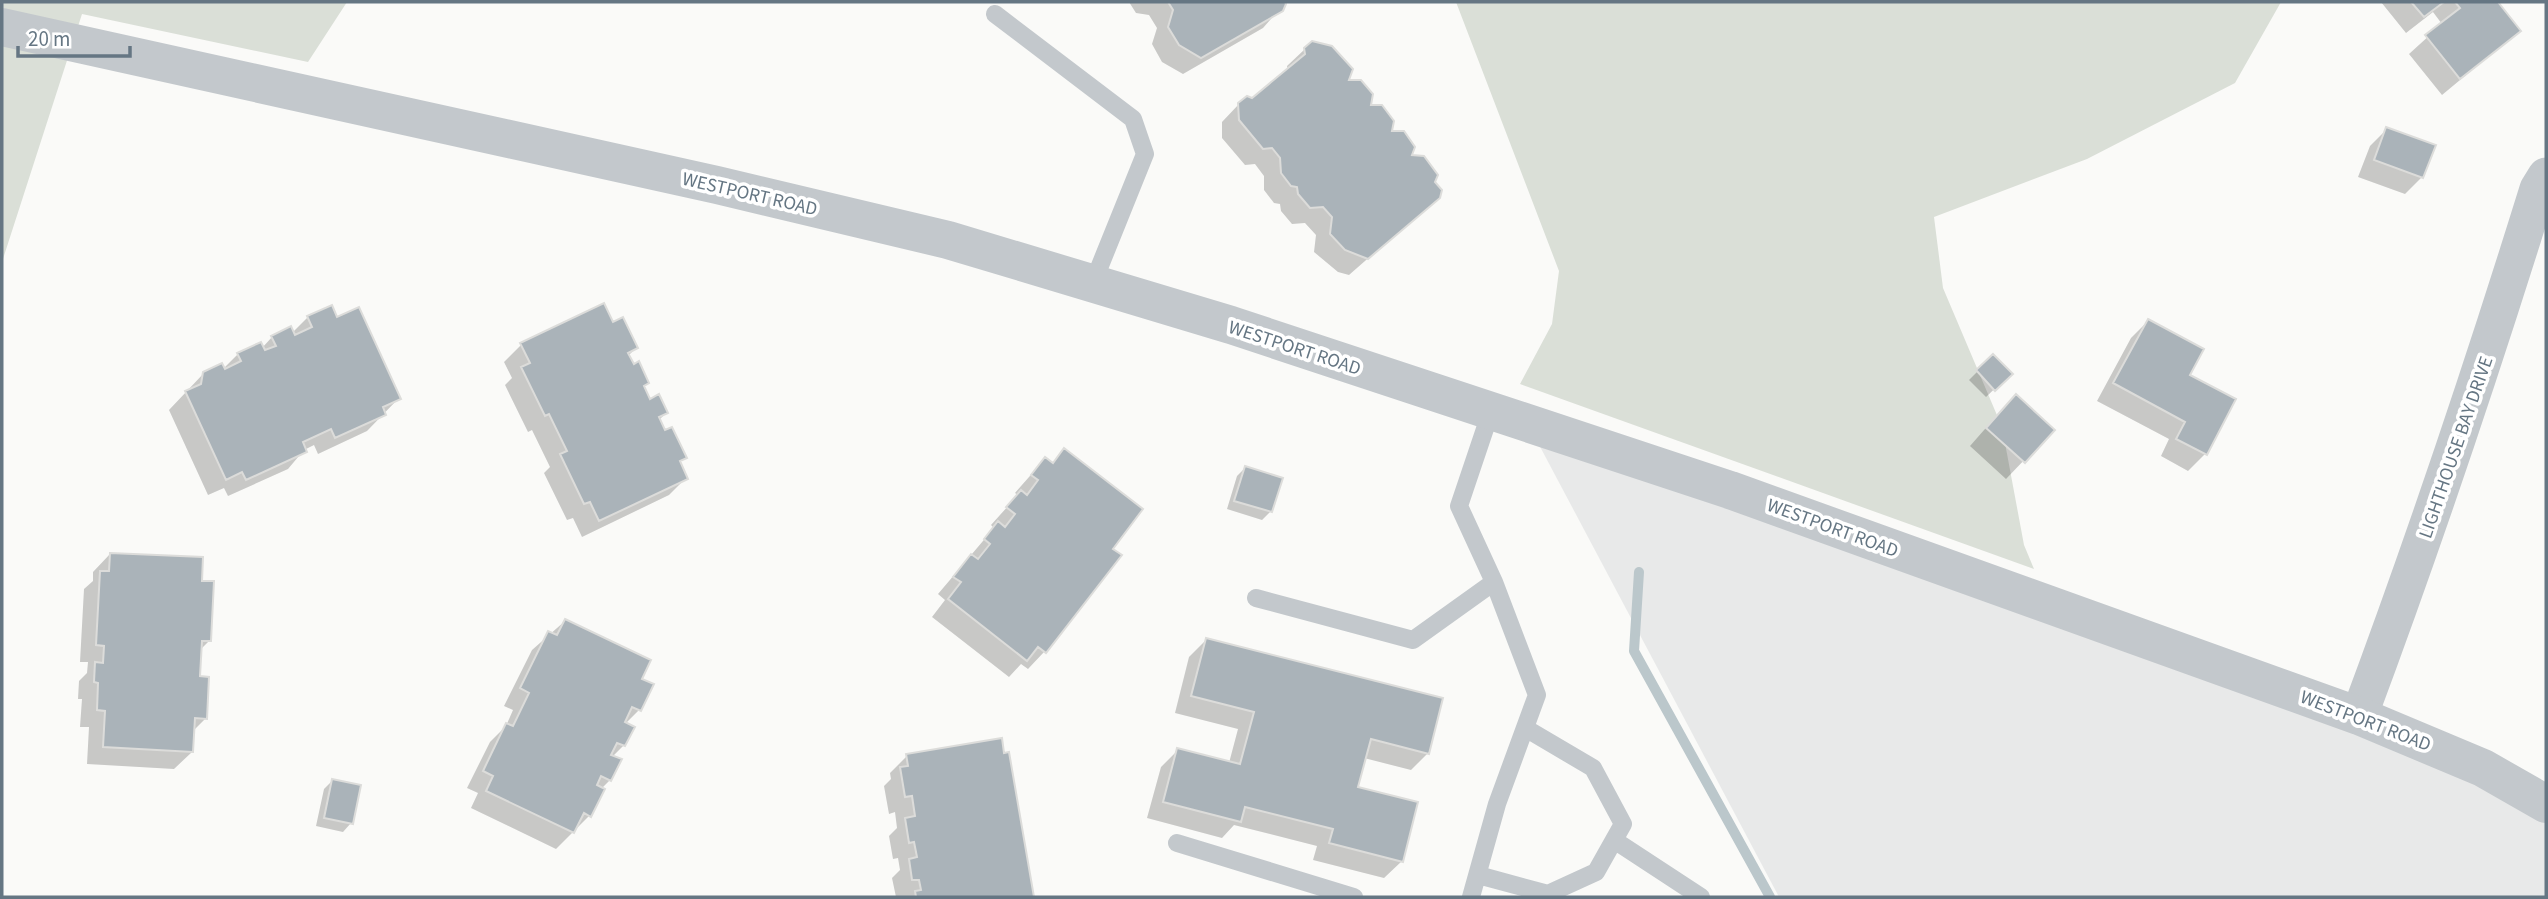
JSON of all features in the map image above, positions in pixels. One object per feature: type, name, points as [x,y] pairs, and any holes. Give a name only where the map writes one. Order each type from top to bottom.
[{"type":"street","name":"WESTPORT ROAD","points":[[2,27],[718,185],[948,240],[1093,283],[1730,490],[2360,716],[2483,768],[2546,804]]},
{"type":"street","name":"LIGHTHOUSE BAY DRIVE","points":[[2360,716],[2478,379],[2538,189],[2546,176]]},
{"type":"lane","points":[[995,14],[1133,119],[1145,154],[1093,283]]},
{"type":"lane","points":[[1471,897],[1497,804],[1537,695],[1494,582],[1459,506],[1492,411]]},
{"type":"lane","points":[[1256,598],[1413,640],[1494,582]]},
{"type":"lane","points":[[1478,875],[1548,894],[1596,872],[1623,824],[1593,768],[1525,728]]},
{"type":"lane","points":[[1614,840],[1701,897]]},
{"type":"lane","points":[[1177,843],[1354,897]]},
{"type":"shaded area","points":[[2,2],[347,2],[308,62],[82,14],[2,262]]},
{"type":"shaded area","points":[[1456,2],[2281,2],[2235,83],[2087,159],[1934,217],[1943,288],[2002,427],[2024,545],[2034,569],[1520,384],[1552,324],[1559,271]]},
{"type":"shaded area","points":[[1528,424],[2546,804],[2546,897],[1779,897]]},
{"type":"building","points":[[1168,2],[1286,4],[1283,11],[1201,58],[1179,45],[1168,27],[1173,10]]},
{"type":"building","points":[[2411,2],[2444,2],[2424,17]]},
{"type":"building","points":[[2455,2],[2498,2],[2521,31],[2460,79],[2425,35],[2460,8]]},
{"type":"building","points":[[1312,41],[1332,46],[1353,69],[1349,80],[1361,80],[1373,94],[1371,105],[1382,105],[1394,121],[1392,131],[1404,131],[1415,147],[1412,155],[1424,156],[1438,175],[1435,182],[1442,190],[1440,198],[1368,259],[1345,250],[1330,234],[1332,217],[1323,207],[1310,208],[1298,194],[1297,187],[1291,186],[1281,173],[1280,158],[1272,148],[1263,149],[1239,120],[1238,103],[1247,96],[1252,98],[1305,54],[1304,48]]},
{"type":"building","points":[[2386,127],[2436,145],[2423,178],[2374,160]]},
{"type":"building","points":[[604,303],[613,322],[623,317],[638,348],[628,353],[634,364],[639,361],[649,383],[644,386],[650,399],[659,394],[668,413],[659,417],[665,430],[672,427],[687,458],[680,461],[688,479],[599,521],[590,502],[584,504],[560,454],[567,451],[549,414],[545,416],[521,367],[530,363],[520,343]]},
{"type":"building","points":[[332,305],[337,317],[359,307],[401,399],[383,407],[386,415],[335,438],[331,429],[303,442],[307,452],[246,480],[242,472],[226,480],[185,391],[201,384],[203,372],[222,363],[225,369],[241,361],[237,353],[261,342],[265,350],[276,346],[271,336],[291,326],[295,335],[312,327],[307,316]]},
{"type":"building","points":[[2148,319],[2204,349],[2190,375],[2236,399],[2207,455],[2176,439],[2185,422],[2113,383]]},
{"type":"building","points":[[1993,354],[2013,374],[1995,391],[1976,370]]},
{"type":"building","points":[[2016,394],[2055,430],[2025,463],[1986,428]]},
{"type":"building","points":[[1064,448],[1143,509],[1113,549],[1122,555],[1046,653],[1038,647],[1027,661],[948,599],[961,582],[953,577],[971,554],[978,559],[990,544],[984,539],[998,521],[1005,527],[1015,514],[1006,507],[1021,490],[1027,495],[1038,480],[1031,475],[1045,457],[1053,463]]},
{"type":"building","points":[[1245,466],[1283,478],[1272,512],[1234,501]]},
{"type":"building","points":[[110,553],[203,557],[202,581],[214,581],[211,641],[202,641],[200,676],[209,677],[207,719],[195,718],[193,752],[103,747],[105,711],[97,710],[98,683],[94,682],[95,662],[103,663],[104,646],[96,645],[100,571],[109,571]]},
{"type":"building","points":[[565,619],[651,660],[642,679],[654,684],[641,711],[632,707],[625,722],[635,727],[625,746],[617,743],[611,755],[622,759],[611,781],[601,776],[597,785],[605,789],[591,817],[584,813],[574,833],[486,791],[493,776],[483,771],[506,723],[513,726],[529,693],[520,688],[548,631],[557,635]]},
{"type":"building","points":[[1206,638],[1443,698],[1429,754],[1371,739],[1358,787],[1418,802],[1403,862],[1329,843],[1333,829],[1245,807],[1241,822],[1163,802],[1177,748],[1240,764],[1254,712],[1191,696]]},
{"type":"building","points":[[1002,738],[1004,753],[1009,752],[1034,897],[916,897],[915,891],[921,890],[919,880],[912,880],[909,859],[917,857],[914,842],[909,843],[905,818],[915,816],[912,796],[905,797],[900,767],[908,766],[906,754]]},
{"type":"building","points":[[332,779],[361,785],[353,824],[324,818]]},
{"type":"waterway","points":[[1639,572],[1634,651],[1770,897]]}]
